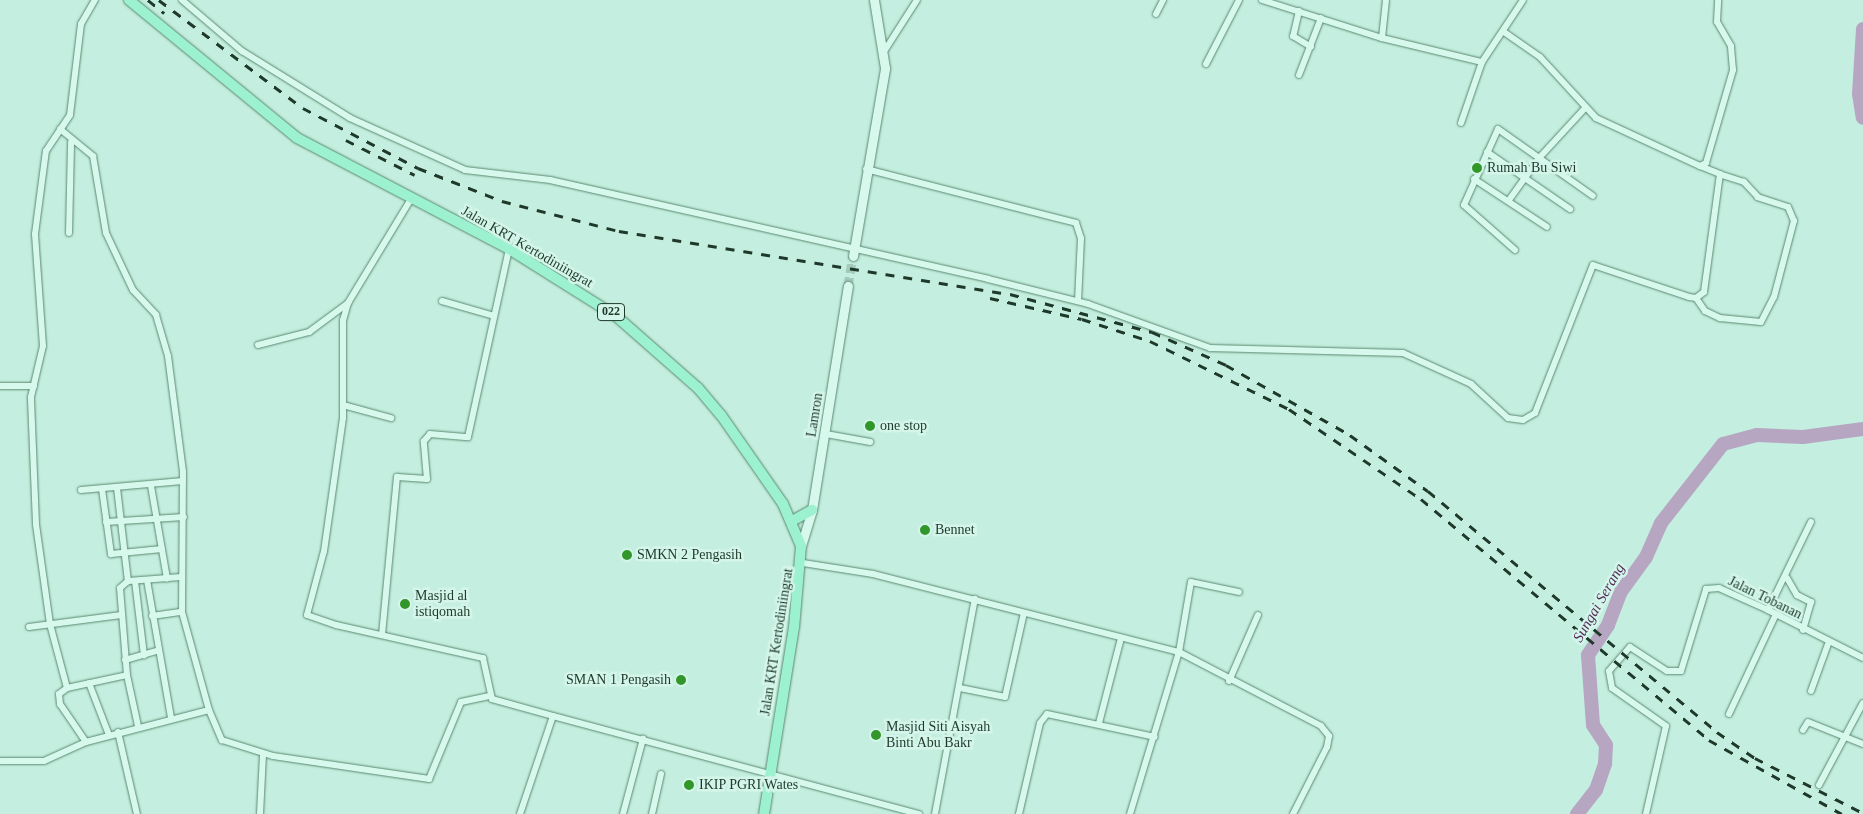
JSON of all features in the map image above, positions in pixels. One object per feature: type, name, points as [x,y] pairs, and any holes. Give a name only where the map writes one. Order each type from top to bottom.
[{"type":"main road","name":"Jalan KRT Kertodiniingrat","points":[[129,0],[297,138],[509,249],[616,316],[698,388],[792,521],[801,546],[803,562],[764,814]]},
{"type":"main road","points":[[792,521],[812,510]]},
{"type":"street","points":[[66,688],[50,624],[36,524],[30,397],[43,346],[35,234],[38,196],[48,144],[60,129],[71,109],[82,20],[95,0]]},
{"type":"street","points":[[182,0],[242,51],[350,118],[442,162],[490,175],[550,180],[853,252],[1078,301],[1210,348],[1404,353],[1471,384],[1508,418],[1523,420],[1535,413],[1593,266],[1696,298],[1705,311],[1720,318],[1761,322],[1774,297],[1794,221],[1788,207],[1758,197],[1740,180],[1700,166],[1633,137],[1585,108],[1540,57],[1504,32]]},
{"type":"street","points":[[885,50],[917,0]]},
{"type":"street","points":[[1156,14],[1163,0]]},
{"type":"street","points":[[1206,64],[1239,0]]},
{"type":"street","points":[[1262,0],[1382,38],[1482,62]]},
{"type":"street","points":[[1382,38],[1386,0]]},
{"type":"street","points":[[1462,123],[1482,62],[1504,32],[1523,0]]},
{"type":"street","points":[[1700,166],[1706,162],[1733,70],[1731,46],[1717,22],[1718,0]]},
{"type":"street","points":[[853,252],[885,50],[875,1]]},
{"type":"street","points":[[1299,11],[1293,36],[1311,47]]},
{"type":"street","points":[[1299,76],[1321,18]]},
{"type":"street","points":[[1509,200],[1540,157],[1585,108]]},
{"type":"street","points":[[60,129],[71,142],[92,156],[106,233],[133,290],[158,320],[176,401],[184,481],[181,577],[182,612],[209,710],[227,744],[263,754],[429,779],[461,702],[489,696],[553,716],[769,772],[919,814]]},
{"type":"street","points":[[1515,250],[1466,209],[1474,178],[1498,130],[1540,157],[1593,196]]},
{"type":"street","points":[[69,233],[71,142]]},
{"type":"street","points":[[1487,152],[1570,209]]},
{"type":"street","points":[[866,169],[1076,223],[1081,238],[1078,301]]},
{"type":"street","points":[[1696,298],[1708,279],[1710,224],[1720,174]]},
{"type":"street","points":[[1474,178],[1547,227]]},
{"type":"street","points":[[412,199],[348,303],[342,332],[343,405],[324,552],[307,612],[313,620],[483,658],[489,696]]},
{"type":"street","points":[[382,635],[396,477],[427,479],[424,441],[430,434],[468,437],[509,249]]},
{"type":"street","name":"Lamron","points":[[801,546],[812,510],[826,434],[848,286]]},
{"type":"street","points":[[442,300],[494,316]]},
{"type":"street","points":[[258,345],[309,332],[348,303]]},
{"type":"street","points":[[0,386],[34,386]]},
{"type":"street","points":[[343,405],[391,418]]},
{"type":"street","points":[[826,434],[870,442]]},
{"type":"street","points":[[81,490],[152,486],[184,481]]},
{"type":"street","points":[[152,486],[167,579]]},
{"type":"street","points":[[117,488],[125,553],[144,654]]},
{"type":"street","points":[[102,489],[109,552],[125,553],[162,549]]},
{"type":"street","points":[[106,522],[184,517]]},
{"type":"street","points":[[1768,610],[1787,578],[1811,522]]},
{"type":"street","points":[[803,562],[974,599],[1179,652],[1229,681],[1321,726],[1329,736],[1327,747],[1292,814]]},
{"type":"street","points":[[138,726],[125,660],[120,588],[131,581],[181,577]]},
{"type":"street","points":[[1787,578],[1797,595],[1811,602],[1803,630]]},
{"type":"street","points":[[148,580],[157,651],[171,718]]},
{"type":"street","points":[[1130,814],[1179,652],[1191,582],[1239,592]]},
{"type":"street","name":"Jalan Tobanan","points":[[1646,814],[1666,726],[1612,688],[1609,671],[1630,647],[1667,671],[1680,671],[1706,589],[1719,588],[1776,614],[1828,644],[1863,658]]},
{"type":"street","points":[[935,814],[960,688],[974,599]]},
{"type":"street","points":[[152,616],[182,612]]},
{"type":"street","points":[[960,688],[1005,696],[1024,613]]},
{"type":"street","points":[[1729,714],[1776,614]]},
{"type":"street","points":[[28,627],[121,615]]},
{"type":"street","points":[[1229,681],[1258,615]]},
{"type":"street","points":[[1099,723],[1121,638]]},
{"type":"street","points":[[1811,691],[1828,644]]},
{"type":"street","points":[[125,660],[157,651]]},
{"type":"street","points":[[86,742],[58,700],[66,688],[127,674]]},
{"type":"street","points":[[89,683],[109,735]]},
{"type":"street","points":[[1819,785],[1863,703]]},
{"type":"street","points":[[0,761],[37,763],[86,742],[118,732],[209,710]]},
{"type":"street","points":[[1019,814],[1043,718],[1053,714],[1154,737]]},
{"type":"street","points":[[520,814],[553,716]]},
{"type":"street","points":[[1803,730],[1808,722],[1863,744]]},
{"type":"street","points":[[118,732],[138,814]]},
{"type":"street","points":[[622,814],[643,739]]},
{"type":"street","points":[[260,814],[263,754]]},
{"type":"street","points":[[652,814],[661,774]]},
{"type":"waterway","points":[[1863,29],[1859,94],[1863,118]]},
{"type":"waterway","name":"Sungai Serang","points":[[1577,814],[1596,790],[1605,764],[1606,745],[1593,725],[1588,655],[1608,625],[1620,593],[1646,557],[1661,523],[1723,444],[1757,435],[1803,437],[1863,429]]},
{"type":"tunnel","points":[[848,286],[853,256]]},
{"type":"railway","points":[[148,0],[164,13]]},
{"type":"railway","points":[[159,0],[303,108],[418,168],[502,201],[619,231],[1010,294],[1152,332],[1226,365],[1350,435],[1428,491],[1717,732],[1755,758],[1863,813]]},
{"type":"railway","points":[[346,140],[415,175]]},
{"type":"railway","points":[[990,298],[1082,319],[1150,341],[1289,409],[1421,499],[1709,740],[1842,814]]},
{"type":"place","name":"Rumah Bu Siwi","points":[[1477,168]]},
{"type":"place","name":"one stop","points":[[870,426]]},
{"type":"place","name":"Bennet","points":[[925,530]]},
{"type":"place","name":"SMKN 2 Pengasih","points":[[627,555]]},
{"type":"place","name":"Masjid al istiqomah","points":[[405,604]]},
{"type":"place","name":"SMAN 1 Pengasih","points":[[681,680]]},
{"type":"place","name":"Masjid Siti Aisyah Binti Abu Bakr","points":[[876,735]]},
{"type":"place","name":"IKIP PGRI Wates","points":[[689,785]]}]
